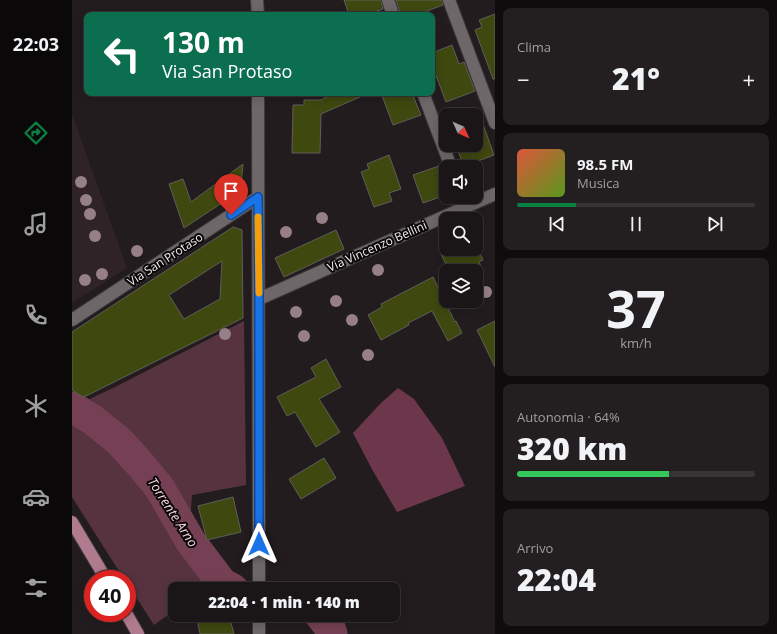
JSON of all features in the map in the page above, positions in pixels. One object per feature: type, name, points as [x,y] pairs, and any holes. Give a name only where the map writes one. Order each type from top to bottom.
[{"type":"main road","points":[[72,522],[101,570]]},
{"type":"main road","points":[[131,622],[138,634]]},
{"type":"street","points":[[258,0],[258,12]]},
{"type":"street","points":[[388,0],[393,12]]},
{"type":"street","points":[[449,0],[495,123]]},
{"type":"street","points":[[258,96],[259,582]]},
{"type":"street","points":[[424,96],[448,160]]},
{"type":"street","name":"Via Vincenzo Bellini","points":[[483,197],[495,194]]},
{"type":"street","name":"Via San Protaso","points":[[72,320],[258,197]]},
{"type":"street","name":"Via Vincenzo Bellini","points":[[259,299],[460,204]]},
{"type":"street","points":[[259,622],[259,634]]},
{"type":"shaded area","points":[[72,114],[127,268],[72,303]]},
{"type":"shaded area","points":[[244,321],[246,485],[192,495],[190,522],[176,530],[211,582],[168,582],[168,615],[154,625],[136,597],[136,570],[118,570],[72,497],[72,399],[79,404]]},
{"type":"shaded area","points":[[398,388],[414,399],[442,438],[465,486],[397,512],[353,433],[381,403]]},
{"type":"building","points":[[344,0],[381,0],[383,9],[374,12],[348,12]]},
{"type":"building","points":[[396,0],[442,0],[443,5],[424,12],[400,12]]},
{"type":"building","points":[[495,14],[495,79],[493,79],[475,30],[482,27],[479,20]]},
{"type":"building","points":[[452,45],[459,64],[464,62],[475,91],[446,102],[435,73],[435,52]]},
{"type":"building","points":[[328,96],[362,96],[321,114],[320,153],[292,153],[293,105],[304,105],[304,100],[321,100]]},
{"type":"building","points":[[382,96],[413,96],[421,115],[393,125]]},
{"type":"building","points":[[483,124],[494,155],[481,160],[461,160],[458,152],[483,152]]},
{"type":"building","points":[[389,155],[401,189],[389,193],[392,201],[374,207],[361,172],[369,169],[367,164]]},
{"type":"building","points":[[243,164],[241,185],[237,193],[184,228],[169,184],[183,179],[191,202]]},
{"type":"building","points":[[439,166],[439,197],[423,203],[413,175]]},
{"type":"building","points":[[233,227],[242,230],[243,318],[83,397],[72,390],[72,332]],"holes":[[[222,261],[220,299],[184,319],[169,295]]]},
{"type":"building","points":[[336,230],[344,249],[284,277],[275,258]]},
{"type":"building","points":[[442,256],[481,256],[483,260],[479,262],[480,264],[446,264]]},
{"type":"building","points":[[433,277],[439,289],[439,308],[448,308],[462,333],[448,341],[432,311],[408,323],[409,325],[381,340],[368,315],[382,307],[381,304]]},
{"type":"building","points":[[495,321],[495,367],[477,330]]},
{"type":"building","points":[[326,359],[341,387],[319,399],[340,432],[316,447],[295,412],[287,416],[277,397],[316,377],[311,368]]},
{"type":"building","points":[[324,458],[336,478],[301,499],[289,479]]},
{"type":"building","points":[[233,497],[241,532],[207,540],[198,506]]},
{"type":"building","points":[[197,622],[231,622],[234,634],[200,634]]},
{"type":"waterway","name":"Torrente Arno","points":[[72,407],[93,420],[119,441],[140,464],[159,487],[191,542],[221,582]]},
{"type":"waterway","name":"Torrente Arno","points":[[325,622],[332,634]]},
{"type":"slow traffic","points":[[258,217],[259,293]]},
{"type":"route","points":[[231,215],[258,197],[259,544]]}]
